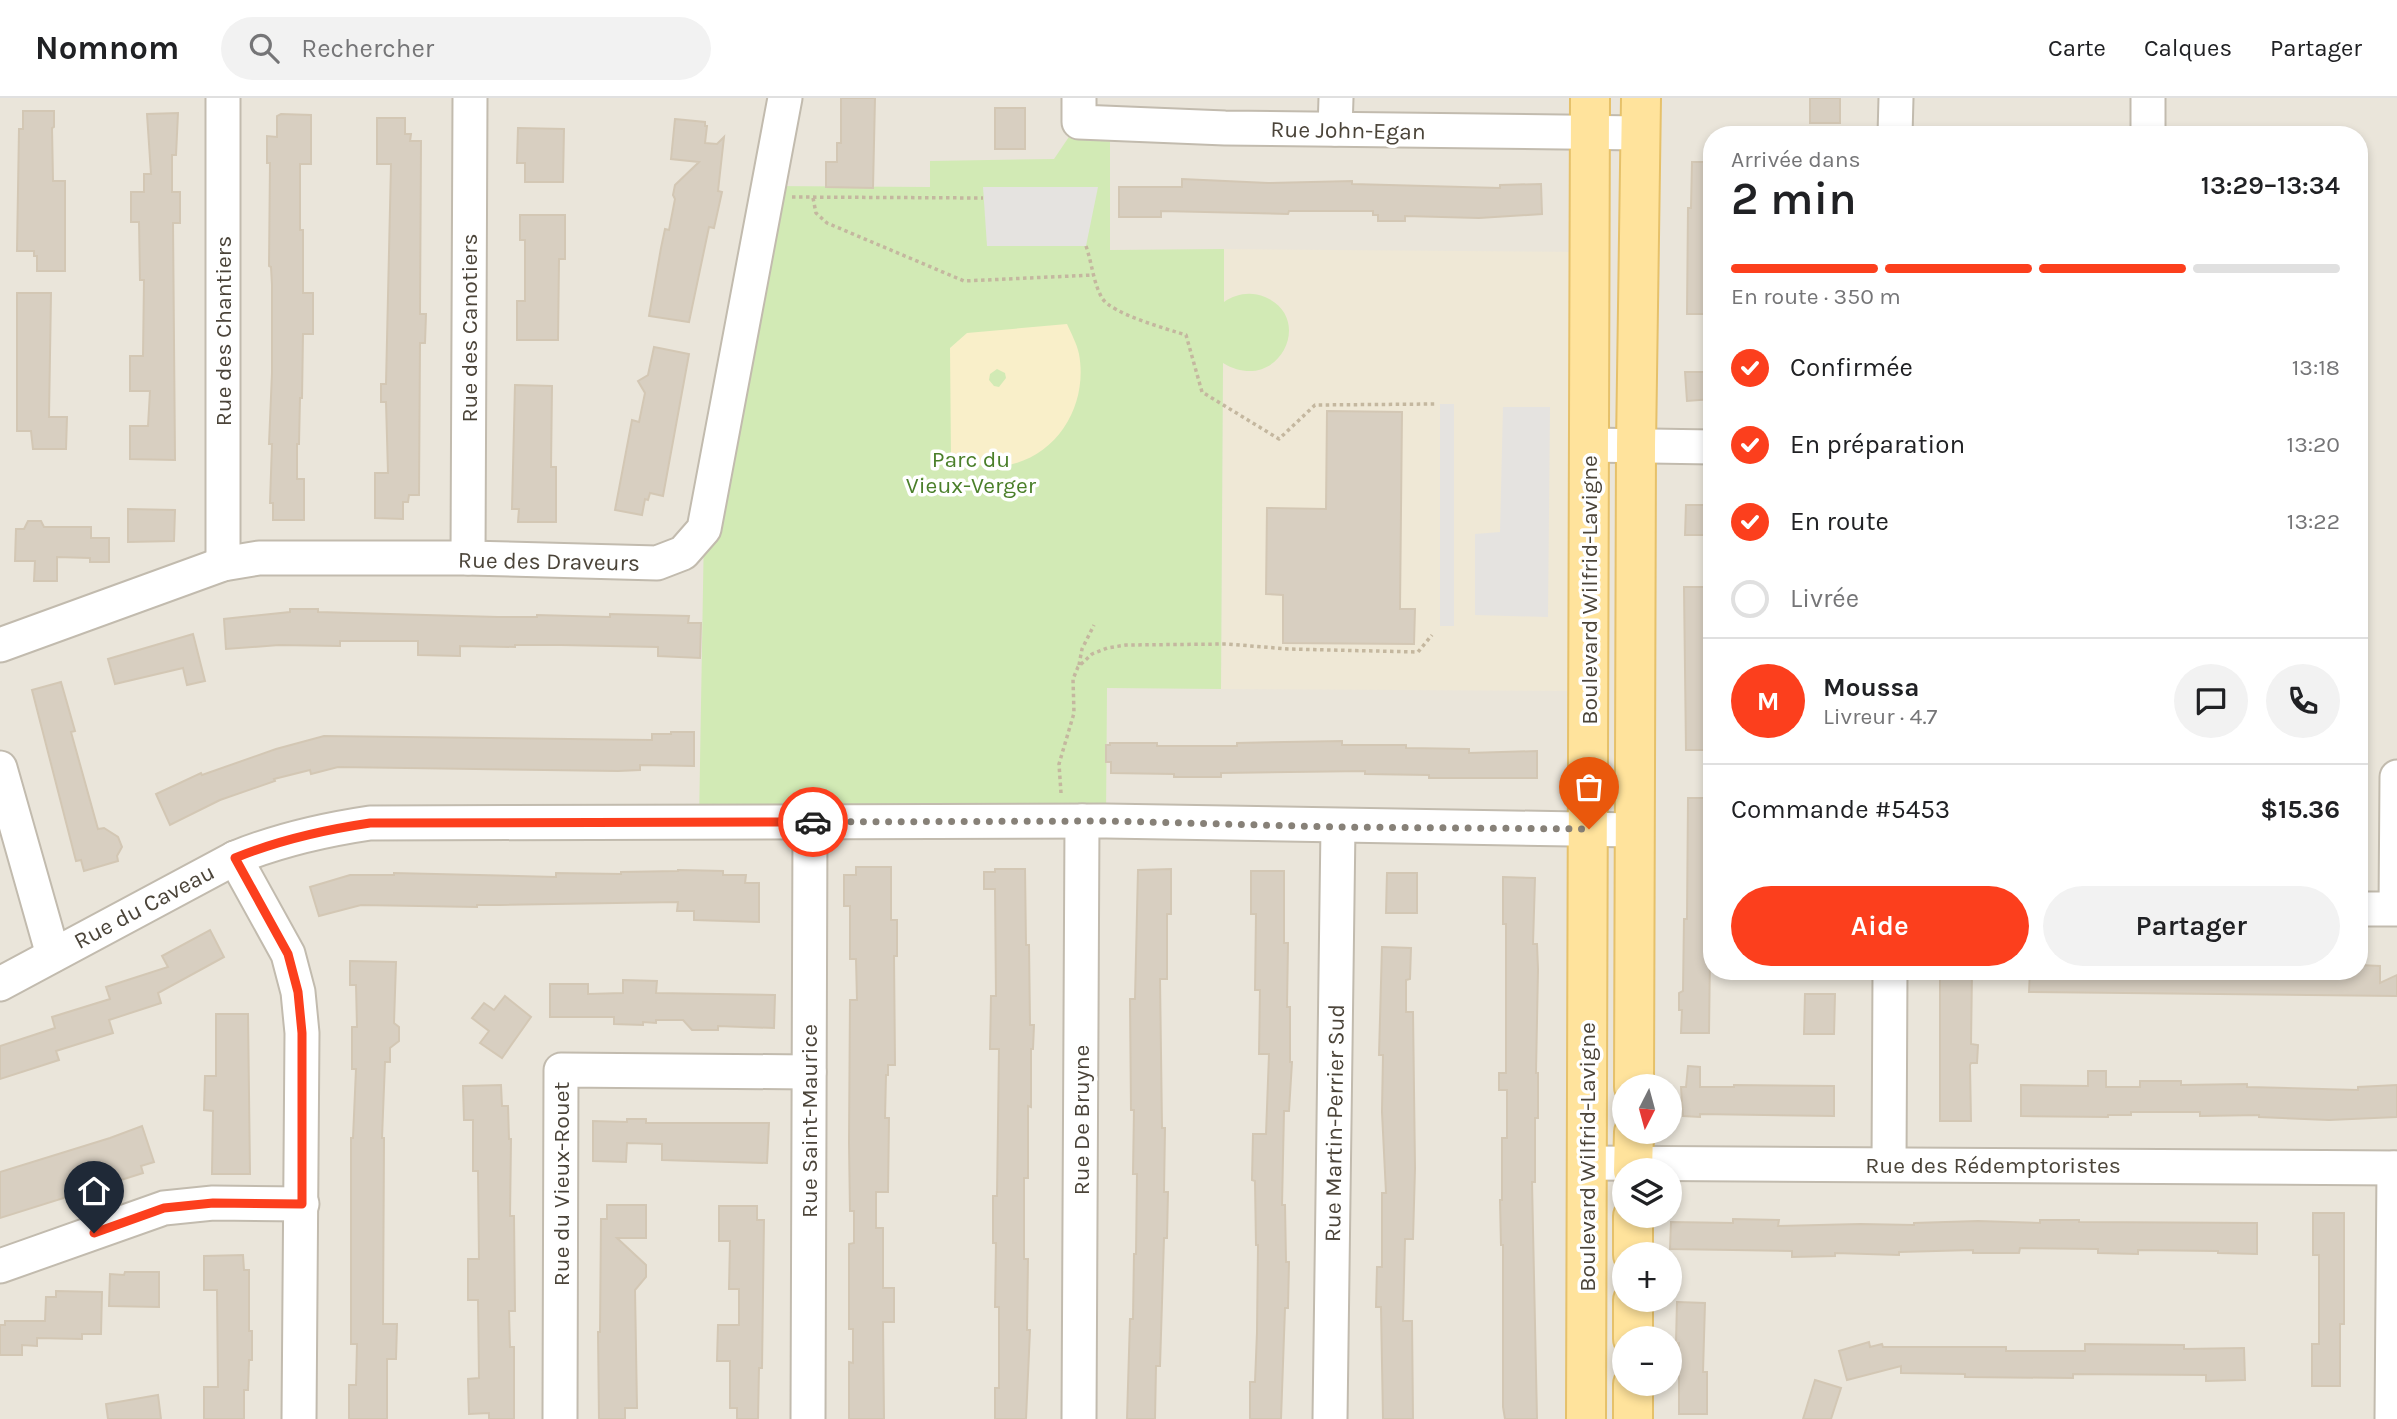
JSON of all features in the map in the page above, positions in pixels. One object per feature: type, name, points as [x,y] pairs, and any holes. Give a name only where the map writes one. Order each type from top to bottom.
[{"type":"main road","name":"Boulevard Wilfrid-Lavigne","points":[[1586,1419],[1590,115]]},
{"type":"main road","name":"Boulevard Wilfrid-Lavigne","points":[[1634,1074],[1636,446],[1641,115]]},
{"type":"main road","points":[[1633,1396],[1633,1419]]},
{"type":"street","name":"Rue des Chantiers","points":[[223,98],[223,564]]},
{"type":"street","name":"Rue des Canotiers","points":[[468,558],[470,98]]},
{"type":"street","name":"Rue des Draveurs","points":[[0,645],[223,564],[259,558],[468,558],[657,563],[683,553],[704,529],[785,98]]},
{"type":"street","name":"Rue John-Egan","points":[[1079,98],[1079,122],[1225,128],[1336,114],[1641,115]]},
{"type":"street","points":[[1895,126],[1896,98]]},
{"type":"street","points":[[2148,98],[2148,126]]},
{"type":"street","points":[[1590,445],[1703,447]]},
{"type":"street","points":[[0,768],[53,955]]},
{"type":"street","points":[[2368,909],[2396,909],[2397,777]]},
{"type":"street","name":"Rue du Caveau","points":[[0,984],[235,858],[266,845],[322,830],[370,823],[1082,821],[1634,830]]},
{"type":"street","name":"Rue De Bruyne","points":[[1079,1419],[1082,821]]},
{"type":"street","name":"Rue Saint-Maurice","points":[[808,1419],[810,822]]},
{"type":"street","name":"Rue Martin-Perrier Sud","points":[[1330,1419],[1338,827]]},
{"type":"street","points":[[235,858],[288,954],[298,992],[302,1033],[299,1419]]},
{"type":"street","points":[[1889,1164],[1890,980]]},
{"type":"street","name":"Rue du Vieux-Rouet","points":[[560,1419],[561,1070],[809,1072]]},
{"type":"street","name":"Rue des Rédemptoristes","points":[[1588,1163],[1634,1155],[1889,1164],[2396,1168]]},
{"type":"street","points":[[2392,1419],[2396,1168]]},
{"type":"street","points":[[0,1266],[164,1208],[213,1203],[302,1204]]},
{"type":"path","points":[[767,195],[813,198],[983,198]]},
{"type":"path","points":[[813,198],[817,213],[827,223],[964,281],[1093,275]]},
{"type":"path","points":[[1086,246],[1103,300],[1135,319],[1185,335],[1202,392],[1279,439],[1315,405],[1434,404]]},
{"type":"path","points":[[1062,795],[1059,764],[1074,713],[1073,678],[1082,649],[1094,625]]},
{"type":"path","points":[[1078,667],[1092,654],[1126,645],[1227,644],[1288,649],[1418,652],[1432,635]]},
{"type":"shaded area","points":[[0,98],[2397,98],[2397,1419],[0,1419]]},
{"type":"shaded area","points":[[983,187],[1098,187],[1086,246],[987,246]]},
{"type":"shaded area","points":[[1224,249],[1591,252],[1588,691],[1221,689]]},
{"type":"shaded area","points":[[1440,404],[1454,404],[1454,626],[1440,626]]},
{"type":"shaded area","points":[[1503,407],[1550,407],[1548,617],[1475,615],[1475,534],[1500,532]]},
{"type":"green space","name":"Parc du Vieux-Verger","points":[[1079,122],[1110,122],[1110,250],[1224,249],[1224,302],[1243,294],[1259,295],[1280,307],[1288,321],[1289,336],[1284,350],[1274,362],[1260,370],[1243,370],[1223,363],[1221,689],[1107,688],[1106,821],[699,822],[704,529],[768,186],[930,187],[930,161],[1054,159]]},
{"type":"sand","points":[[1067,324],[1078,350],[1081,372],[1074,408],[1056,438],[1027,459],[1009,465],[987,466],[951,458],[950,348],[967,333]],"holes":[[[997,369],[1005,373],[1006,378],[999,387],[989,380],[990,374]]]},
{"type":"building","points":[[841,98],[875,98],[873,188],[826,187],[826,162],[837,162],[837,143],[841,143]]},
{"type":"building","points":[[1810,98],[1840,98],[1840,123],[1810,123]]},
{"type":"building","points":[[995,108],[1025,108],[1025,149],[995,149]]},
{"type":"building","points":[[23,111],[54,111],[53,181],[65,181],[65,271],[37,271],[37,256],[34,256],[34,251],[17,251],[19,129],[23,129]]},
{"type":"building","points":[[178,113],[176,155],[172,155],[172,192],[180,192],[180,223],[173,223],[175,460],[130,459],[130,426],[148,426],[150,391],[130,391],[130,356],[143,356],[144,280],[140,280],[139,222],[131,222],[131,192],[144,192],[144,174],[151,174],[147,114]]},
{"type":"building","points":[[311,115],[311,164],[300,164],[303,293],[313,293],[313,334],[303,334],[302,398],[297,444],[297,479],[304,479],[304,520],[273,520],[273,503],[270,503],[272,285],[269,266],[270,163],[267,163],[267,136],[277,137],[277,116]]},
{"type":"building","points":[[377,118],[405,118],[405,134],[411,134],[410,141],[421,141],[420,314],[426,314],[425,343],[420,343],[419,495],[409,495],[408,502],[403,502],[403,519],[375,518],[375,473],[388,473],[386,402],[381,402],[381,384],[386,384],[391,164],[377,164]]},
{"type":"building","points":[[675,119],[705,122],[705,143],[717,144],[724,137],[718,191],[722,192],[714,228],[709,227],[689,322],[649,316],[665,229],[669,230],[675,185],[699,162],[671,159]]},
{"type":"building","points":[[518,128],[564,129],[563,182],[525,182],[525,163],[517,163]]},
{"type":"building","points":[[1692,162],[1703,162],[1703,314],[1687,314],[1688,208],[1691,208]]},
{"type":"building","points":[[1182,179],[1268,183],[1352,181],[1352,184],[1500,188],[1500,185],[1541,184],[1542,214],[1479,218],[1405,216],[1405,221],[1378,221],[1378,215],[1373,215],[1373,211],[1289,211],[1288,214],[1161,211],[1161,217],[1119,217],[1119,187],[1182,187]]},
{"type":"building","points":[[520,215],[565,215],[565,259],[559,259],[558,340],[517,340],[517,301],[525,301],[525,240],[520,240]]},
{"type":"building","points":[[17,293],[51,293],[49,417],[67,417],[66,449],[33,449],[31,431],[17,431]]},
{"type":"building","points":[[654,347],[689,354],[663,496],[650,493],[648,500],[645,499],[642,515],[615,510],[632,420],[639,422],[645,393],[638,381],[648,375]]},
{"type":"building","points":[[1685,372],[1703,372],[1703,400],[1687,401]]},
{"type":"building","points":[[515,385],[552,386],[551,467],[556,467],[556,522],[518,522],[519,509],[512,509]]},
{"type":"building","points":[[1327,411],[1402,412],[1400,609],[1415,609],[1414,644],[1283,643],[1283,595],[1266,594],[1267,508],[1326,509]]},
{"type":"building","points":[[1686,505],[1703,505],[1703,535],[1685,535]]},
{"type":"building","points":[[128,509],[175,510],[174,541],[128,542]]},
{"type":"building","points":[[28,521],[41,521],[44,527],[91,527],[91,538],[109,538],[109,562],[90,562],[90,558],[57,557],[57,581],[34,581],[35,561],[15,561],[16,529],[24,529]]},
{"type":"building","points":[[1684,587],[1703,587],[1703,750],[1686,750]]},
{"type":"building","points":[[290,609],[498,617],[610,617],[610,614],[689,616],[688,623],[701,623],[700,658],[658,656],[658,647],[561,645],[460,646],[460,656],[418,655],[418,641],[340,641],[340,646],[279,645],[226,649],[224,619],[290,612]]},
{"type":"building","points":[[193,634],[205,681],[187,685],[183,668],[115,684],[108,659]]},
{"type":"building","points":[[61,682],[75,731],[71,732],[98,829],[104,828],[118,837],[122,847],[117,856],[118,861],[84,871],[81,860],[76,861],[32,690]]},
{"type":"building","points":[[694,732],[694,766],[640,765],[640,770],[618,771],[338,767],[311,774],[310,770],[274,779],[275,781],[220,800],[170,825],[156,794],[201,773],[202,775],[276,749],[324,736],[652,740],[652,734]]},
{"type":"building","points":[[1342,741],[1342,745],[1469,749],[1469,753],[1537,751],[1537,778],[1429,778],[1429,775],[1365,774],[1365,771],[1221,773],[1221,777],[1174,777],[1174,774],[1111,773],[1111,762],[1106,762],[1106,745],[1110,743],[1237,746],[1237,743]]},
{"type":"building","points":[[1688,798],[1703,798],[1703,980],[1710,980],[1709,1033],[1681,1033],[1682,1010],[1679,1010],[1679,993],[1683,991],[1684,919],[1687,919]]},
{"type":"building","points":[[856,867],[891,867],[891,920],[897,920],[897,956],[894,956],[895,1065],[888,1065],[886,1075],[885,1118],[889,1118],[888,1192],[876,1192],[876,1228],[883,1228],[883,1288],[894,1288],[894,1322],[883,1322],[884,1419],[849,1419],[849,1362],[853,1363],[853,1329],[849,1329],[849,1244],[854,1243],[854,1211],[850,1211],[850,1000],[857,1000],[856,959],[850,959],[850,906],[844,906],[844,875],[856,875]]},
{"type":"building","points":[[995,869],[1025,869],[1030,1025],[1034,1025],[1031,1049],[1031,1107],[1028,1106],[1028,1178],[1024,1178],[1024,1259],[1028,1259],[1027,1330],[1030,1330],[1026,1419],[995,1419],[995,1388],[999,1388],[999,1307],[995,1307],[996,1243],[993,1243],[993,1196],[997,1196],[999,1049],[990,1049],[991,996],[996,996],[995,889],[984,889],[984,872],[995,872]]},
{"type":"building","points":[[1171,869],[1171,914],[1167,914],[1167,979],[1160,979],[1162,1128],[1165,1128],[1164,1192],[1168,1192],[1160,1366],[1156,1366],[1155,1419],[1127,1419],[1130,1319],[1133,1319],[1136,1254],[1137,1174],[1133,1174],[1130,999],[1135,999],[1138,870]]},
{"type":"building","points":[[678,870],[723,871],[723,875],[746,875],[745,883],[759,883],[759,922],[694,920],[694,911],[677,911],[678,902],[477,907],[361,905],[319,916],[310,887],[350,875],[394,873],[556,877],[556,873],[621,874]]},
{"type":"building","points":[[1251,871],[1284,871],[1284,943],[1288,943],[1287,1007],[1290,1007],[1292,1062],[1289,1111],[1284,1111],[1282,1205],[1285,1205],[1286,1262],[1289,1262],[1281,1419],[1250,1419],[1250,1382],[1255,1382],[1258,1245],[1255,1181],[1252,1180],[1253,1134],[1266,1134],[1269,1054],[1259,1054],[1260,990],[1255,990],[1256,914],[1251,914]]},
{"type":"building","points":[[1387,873],[1417,873],[1417,913],[1386,913]]},
{"type":"building","points":[[1503,877],[1535,878],[1533,944],[1537,944],[1538,969],[1538,1118],[1535,1118],[1535,1182],[1532,1182],[1537,1419],[1505,1419],[1503,1407],[1503,1245],[1500,1200],[1502,1138],[1507,1138],[1507,1090],[1499,1090],[1499,1073],[1506,1073],[1506,924],[1503,924]]},
{"type":"building","points":[[210,930],[224,957],[158,993],[161,1003],[109,1020],[113,1033],[56,1051],[59,1060],[0,1079],[0,1046],[55,1028],[52,1017],[110,999],[106,987],[168,967],[162,956]]},
{"type":"building","points":[[1382,947],[1411,948],[1410,979],[1406,980],[1406,1012],[1413,1012],[1415,1168],[1413,1239],[1405,1239],[1403,1321],[1412,1321],[1413,1419],[1383,1419],[1381,1307],[1376,1307],[1377,1267],[1382,1267],[1382,1193],[1386,1193],[1382,1112],[1383,1055],[1379,1055]]},
{"type":"building","points":[[350,961],[396,962],[394,1023],[399,1027],[399,1041],[390,1048],[390,1062],[385,1062],[382,1138],[383,1324],[397,1324],[396,1359],[387,1359],[387,1419],[349,1419],[349,1385],[356,1385],[357,1344],[351,1344],[351,1138],[356,1069],[352,1069],[352,1027],[357,1027],[356,985],[350,985]]},
{"type":"building","points":[[2368,965],[2380,966],[2380,983],[2397,975],[2397,996],[2029,992],[2030,980],[2368,980]]},
{"type":"building","points":[[623,980],[657,981],[656,993],[775,995],[774,1028],[718,1026],[718,1030],[692,1030],[683,1020],[656,1020],[656,1023],[643,1022],[643,1025],[614,1024],[614,1017],[550,1017],[550,984],[588,984],[588,994],[623,993]]},
{"type":"building","points":[[1940,980],[1972,980],[1971,1044],[1978,1045],[1977,1063],[1970,1065],[1971,1121],[1940,1121]]},
{"type":"building","points":[[1805,994],[1835,994],[1834,1034],[1804,1034]]},
{"type":"building","points":[[505,996],[531,1017],[502,1058],[480,1043],[489,1031],[472,1018],[484,1003],[494,1010]]},
{"type":"building","points":[[216,1014],[248,1014],[250,1174],[212,1174],[213,1111],[204,1110],[205,1076],[216,1076]]},
{"type":"building","points":[[1688,1066],[1700,1067],[1700,1087],[1834,1086],[1834,1116],[1683,1116],[1682,1087],[1686,1087]]},
{"type":"building","points":[[2088,1071],[2106,1071],[2106,1087],[2140,1087],[2140,1081],[2181,1081],[2181,1085],[2247,1084],[2247,1087],[2358,1090],[2358,1087],[2397,1085],[2397,1117],[2329,1120],[2259,1115],[2200,1116],[2200,1112],[2131,1112],[2131,1115],[2108,1117],[2021,1116],[2021,1085],[2088,1086]]},
{"type":"building","points":[[501,1085],[502,1106],[508,1106],[511,1139],[510,1216],[514,1216],[515,1311],[509,1311],[510,1347],[514,1347],[514,1419],[489,1419],[489,1413],[469,1414],[468,1379],[479,1378],[478,1300],[468,1300],[468,1259],[479,1259],[478,1171],[473,1171],[473,1120],[464,1120],[463,1086]]},
{"type":"building","points":[[627,1119],[646,1119],[646,1123],[769,1123],[767,1163],[662,1160],[662,1144],[627,1143],[626,1162],[593,1161],[593,1121],[627,1122]]},
{"type":"building","points":[[142,1126],[154,1162],[141,1166],[143,1173],[0,1218],[0,1172]]},
{"type":"building","points":[[607,1205],[646,1205],[646,1238],[617,1238],[646,1265],[646,1277],[635,1290],[637,1408],[625,1408],[625,1419],[599,1419],[601,1219],[607,1219]]},
{"type":"building","points":[[719,1206],[757,1206],[757,1220],[764,1220],[762,1368],[759,1368],[758,1419],[737,1419],[737,1408],[730,1408],[730,1361],[717,1361],[718,1325],[739,1325],[739,1289],[729,1289],[730,1241],[719,1241]]},
{"type":"building","points":[[2313,1213],[2344,1213],[2344,1324],[2340,1324],[2340,1386],[2312,1386],[2312,1344],[2319,1344],[2319,1255],[2313,1255]]},
{"type":"building","points":[[1733,1219],[1779,1220],[1778,1226],[1914,1225],[1978,1221],[2040,1223],[2040,1220],[2257,1223],[2257,1254],[2138,1250],[2138,1254],[2098,1253],[2098,1249],[2020,1248],[2019,1253],[1973,1253],[1973,1250],[1899,1252],[1899,1255],[1835,1253],[1835,1256],[1792,1257],[1792,1251],[1682,1249],[1682,1242],[1670,1242],[1671,1228],[1682,1228],[1682,1222],[1733,1223]]},
{"type":"building","points":[[243,1255],[244,1270],[249,1270],[249,1331],[252,1331],[248,1390],[244,1390],[244,1419],[204,1419],[204,1387],[218,1387],[217,1290],[204,1290],[204,1256]]},
{"type":"building","points":[[125,1272],[159,1272],[159,1307],[109,1306],[110,1274],[124,1275]]},
{"type":"building","points":[[56,1291],[102,1292],[101,1334],[82,1334],[82,1339],[37,1338],[37,1346],[22,1345],[22,1355],[0,1355],[0,1325],[5,1325],[5,1321],[45,1321],[46,1297],[56,1297]]},
{"type":"building","points":[[1682,1302],[1705,1303],[1703,1372],[1707,1372],[1707,1414],[1679,1414],[1679,1396],[1682,1396],[1682,1326],[1676,1326],[1677,1312],[1682,1312]]},
{"type":"building","points":[[1869,1342],[1870,1347],[1882,1344],[1883,1347],[2006,1347],[2006,1351],[2085,1351],[2085,1344],[2184,1345],[2184,1349],[2244,1348],[2245,1380],[2206,1381],[2206,1375],[2073,1374],[2073,1378],[1965,1377],[1965,1374],[1901,1373],[1901,1366],[1847,1380],[1839,1351]]},
{"type":"building","points":[[1815,1380],[1841,1388],[1831,1419],[1803,1419]]},
{"type":"building","points":[[158,1395],[161,1419],[108,1419],[106,1404]]},
{"type":"way so far","points":[[813,822],[1107,821],[1338,827],[1589,829]]},
{"type":"route","points":[[94,1233],[164,1208],[213,1203],[302,1204],[302,1033],[298,992],[288,954],[235,858],[266,845],[322,830],[370,823],[813,822]]}]
